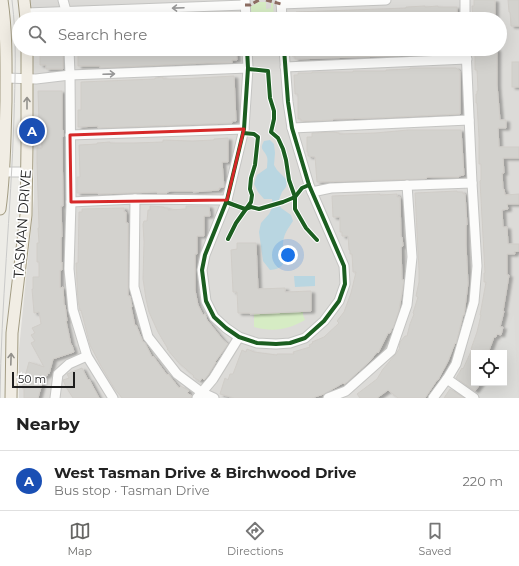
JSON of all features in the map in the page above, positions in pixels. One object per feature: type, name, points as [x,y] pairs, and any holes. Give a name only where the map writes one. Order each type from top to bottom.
[{"type":"main road","name":"TASMAN DRIVE","points":[[0,209],[6,78],[6,36],[2,0]]},
{"type":"main road","points":[[24,0],[26,12]]},
{"type":"main road","name":"TASMAN DRIVE","points":[[11,398],[12,333],[26,215],[27,56]]},
{"type":"street","points":[[63,0],[66,12]]},
{"type":"street","points":[[282,12],[281,2],[386,0]]},
{"type":"street","points":[[465,0],[465,12]]},
{"type":"street","points":[[112,12],[245,3]]},
{"type":"street","points":[[69,56],[71,202],[69,269],[73,310],[87,356],[113,398]]},
{"type":"street","points":[[247,56],[244,128],[227,200],[205,255],[202,270],[206,301],[214,316],[226,328],[239,337],[257,343],[290,343],[305,338],[324,321],[338,301],[345,284],[344,266],[309,185],[292,128],[284,56]]},
{"type":"street","points":[[433,398],[456,364],[474,302],[477,266],[467,56]]},
{"type":"street","points":[[285,67],[467,59]]},
{"type":"street","points":[[6,78],[248,68]]},
{"type":"street","points":[[292,128],[469,120]]},
{"type":"street","points":[[70,135],[244,128]]},
{"type":"street","points":[[2,172],[27,172]]},
{"type":"street","points":[[312,192],[332,188],[472,183]]},
{"type":"street","points":[[328,398],[346,391],[391,351],[407,305],[412,257],[407,185]]},
{"type":"street","points":[[135,200],[134,287],[148,337],[177,374],[199,395],[214,398]]},
{"type":"street","points":[[71,202],[227,200]]},
{"type":"street","points":[[199,395],[213,379],[239,337]]},
{"type":"street","points":[[55,398],[58,374],[69,364],[87,356]]},
{"type":"street","points":[[447,379],[474,398]]},
{"type":"highlighted area","points":[[244,129],[227,200],[71,202],[70,135]]},
{"type":"shaded area","points":[[29,0],[519,0],[519,398],[19,398],[19,349],[34,199],[33,56],[507,56],[507,12],[31,12]]},
{"type":"shaded area","points":[[514,314],[518,398],[475,398],[481,386],[507,386],[507,350],[497,350]]},
{"type":"green space","points":[[259,2],[266,2],[266,9],[271,8],[271,3],[273,3],[274,12],[250,12],[250,7]]},
{"type":"green space","points":[[303,312],[305,320],[286,328],[274,330],[254,327],[254,314]]},
{"type":"water","points":[[270,140],[274,144],[274,165],[287,180],[286,187],[278,202],[281,208],[291,215],[293,221],[284,236],[283,264],[276,269],[270,270],[263,261],[259,232],[261,223],[269,214],[273,206],[272,199],[264,199],[254,184],[257,175],[267,168],[267,158],[262,146],[264,141]]},
{"type":"water","points":[[294,276],[315,276],[315,286],[295,287]]},
{"type":"building","points":[[474,0],[495,0],[495,12],[472,12],[472,6],[474,6]]},
{"type":"building","points":[[508,0],[519,0],[519,26],[511,26]]},
{"type":"building","points":[[457,7],[457,12],[296,12],[406,8]]},
{"type":"building","points":[[40,56],[63,56],[63,69],[46,69],[46,65],[40,65]]},
{"type":"building","points":[[78,56],[237,56],[237,60],[232,60],[232,63],[100,68],[100,66],[78,66]]},
{"type":"building","points":[[295,56],[386,56],[295,59]]},
{"type":"building","points":[[475,56],[497,56],[497,85],[500,120],[506,120],[506,128],[498,128],[499,147],[519,147],[519,158],[503,158],[504,173],[502,173],[505,195],[519,194],[519,204],[507,204],[508,209],[502,210],[503,227],[507,227],[508,244],[519,244],[519,251],[514,252],[515,254],[507,254],[507,275],[509,275],[504,311],[500,327],[503,327],[501,335],[497,334],[496,337],[494,337],[489,350],[471,349],[481,315],[486,282],[484,282],[485,273],[480,181],[481,164],[479,164],[479,138],[476,103],[476,94],[478,91],[477,70],[475,70]]},
{"type":"building","points":[[512,62],[519,62],[519,87],[512,87]]},
{"type":"building","points":[[410,68],[456,68],[460,71],[460,114],[311,121],[301,121],[301,119],[298,119],[298,94],[295,94],[294,75],[298,75],[298,73],[386,71]]},
{"type":"building","points":[[234,76],[236,121],[232,121],[232,123],[98,128],[98,126],[78,127],[78,110],[81,110],[81,82],[155,79],[163,77],[163,79],[180,79]]},
{"type":"building","points":[[38,91],[62,91],[63,206],[61,206],[62,270],[60,270],[60,288],[63,287],[66,321],[74,352],[53,359],[49,374],[48,373],[47,376],[44,376],[38,398],[24,398],[24,388],[22,388],[29,362],[44,367],[31,343],[35,341],[31,335],[35,333],[32,328],[41,324],[39,312],[34,313],[32,289],[33,277],[39,277],[39,262],[37,262],[39,228],[37,148],[42,148],[41,123],[39,123]]},
{"type":"building","points":[[408,130],[461,130],[464,175],[459,177],[427,177],[424,179],[317,182],[315,157],[308,156],[307,152],[307,137],[312,137],[312,133],[375,133]]},
{"type":"building","points":[[228,138],[228,162],[222,162],[224,187],[219,188],[219,190],[193,192],[171,191],[167,193],[77,193],[77,177],[80,177],[79,145],[110,142],[134,143],[163,142],[163,140],[192,141]]},
{"type":"building","points":[[457,191],[465,194],[468,283],[464,315],[456,344],[455,343],[438,380],[425,398],[398,398],[388,390],[377,398],[360,398],[357,394],[377,379],[400,348],[400,342],[405,336],[407,336],[414,314],[413,313],[418,297],[416,296],[419,282],[415,193]]},
{"type":"building","points":[[397,194],[397,197],[400,197],[401,237],[403,246],[401,247],[402,280],[404,280],[399,310],[393,328],[390,333],[388,333],[378,353],[377,352],[370,361],[347,382],[324,394],[312,398],[234,398],[220,394],[225,378],[228,380],[230,374],[233,374],[242,350],[246,352],[247,349],[254,352],[277,355],[294,354],[293,352],[310,347],[309,345],[313,343],[312,342],[324,337],[339,323],[337,321],[344,312],[351,293],[356,272],[353,272],[352,254],[350,254],[349,250],[348,236],[342,236],[342,232],[340,232],[340,217],[333,217],[332,196]]},
{"type":"building","points":[[150,206],[164,207],[168,208],[168,210],[186,209],[186,206],[209,206],[210,216],[204,216],[204,236],[197,236],[197,254],[195,254],[195,290],[198,305],[203,315],[205,314],[207,320],[228,344],[204,380],[202,378],[200,381],[193,377],[194,376],[178,362],[167,349],[149,312],[143,279],[143,224],[144,221],[147,221]]},
{"type":"building","points":[[124,208],[124,212],[126,212],[126,223],[128,223],[128,296],[130,296],[135,326],[136,325],[143,342],[145,343],[152,357],[153,356],[179,388],[181,386],[189,391],[187,393],[192,396],[191,398],[122,398],[114,388],[90,345],[78,300],[76,263],[78,263],[79,212],[82,212],[82,209]]},
{"type":"building","points":[[237,243],[256,243],[258,289],[285,288],[285,292],[311,291],[311,311],[250,314],[238,313],[237,292],[233,292],[231,250],[237,249]]},
{"type":"building","points":[[471,351],[471,386],[479,386],[475,391],[456,378],[462,368],[463,369]]},
{"type":"building","points":[[82,368],[99,398],[73,398],[66,387],[63,380],[69,378],[67,374]]},
{"type":"building","points":[[450,389],[464,398],[444,398]]},
{"type":"tram line","points":[[12,0],[14,12]]},
{"type":"tram line","points":[[0,398],[2,328],[11,188],[15,56]]},
{"type":"marked path","points":[[245,5],[250,5],[259,0]]},
{"type":"marked path","points":[[266,0],[281,4]]},
{"type":"cycle path","points":[[247,56],[244,129],[227,200],[205,255],[202,270],[206,301],[214,317],[239,337],[257,343],[276,344],[290,343],[305,338],[324,321],[339,301],[345,284],[344,266],[309,185],[292,128],[288,102],[285,56]]},
{"type":"cycle path","points":[[248,69],[268,71],[270,98],[274,111],[271,132],[278,138],[283,149],[289,180],[295,197],[295,209],[306,228],[317,240]]},
{"type":"cycle path","points":[[228,239],[236,223],[251,202],[252,195],[250,189],[251,178],[255,165],[258,137],[254,134],[243,133]]},
{"type":"cycle path","points":[[226,202],[245,209],[251,207],[259,209],[295,197],[302,188],[309,185]]},
{"type":"place","name":"West Tasman Drive & Birchwood Drive","points":[[32,131]]}]
